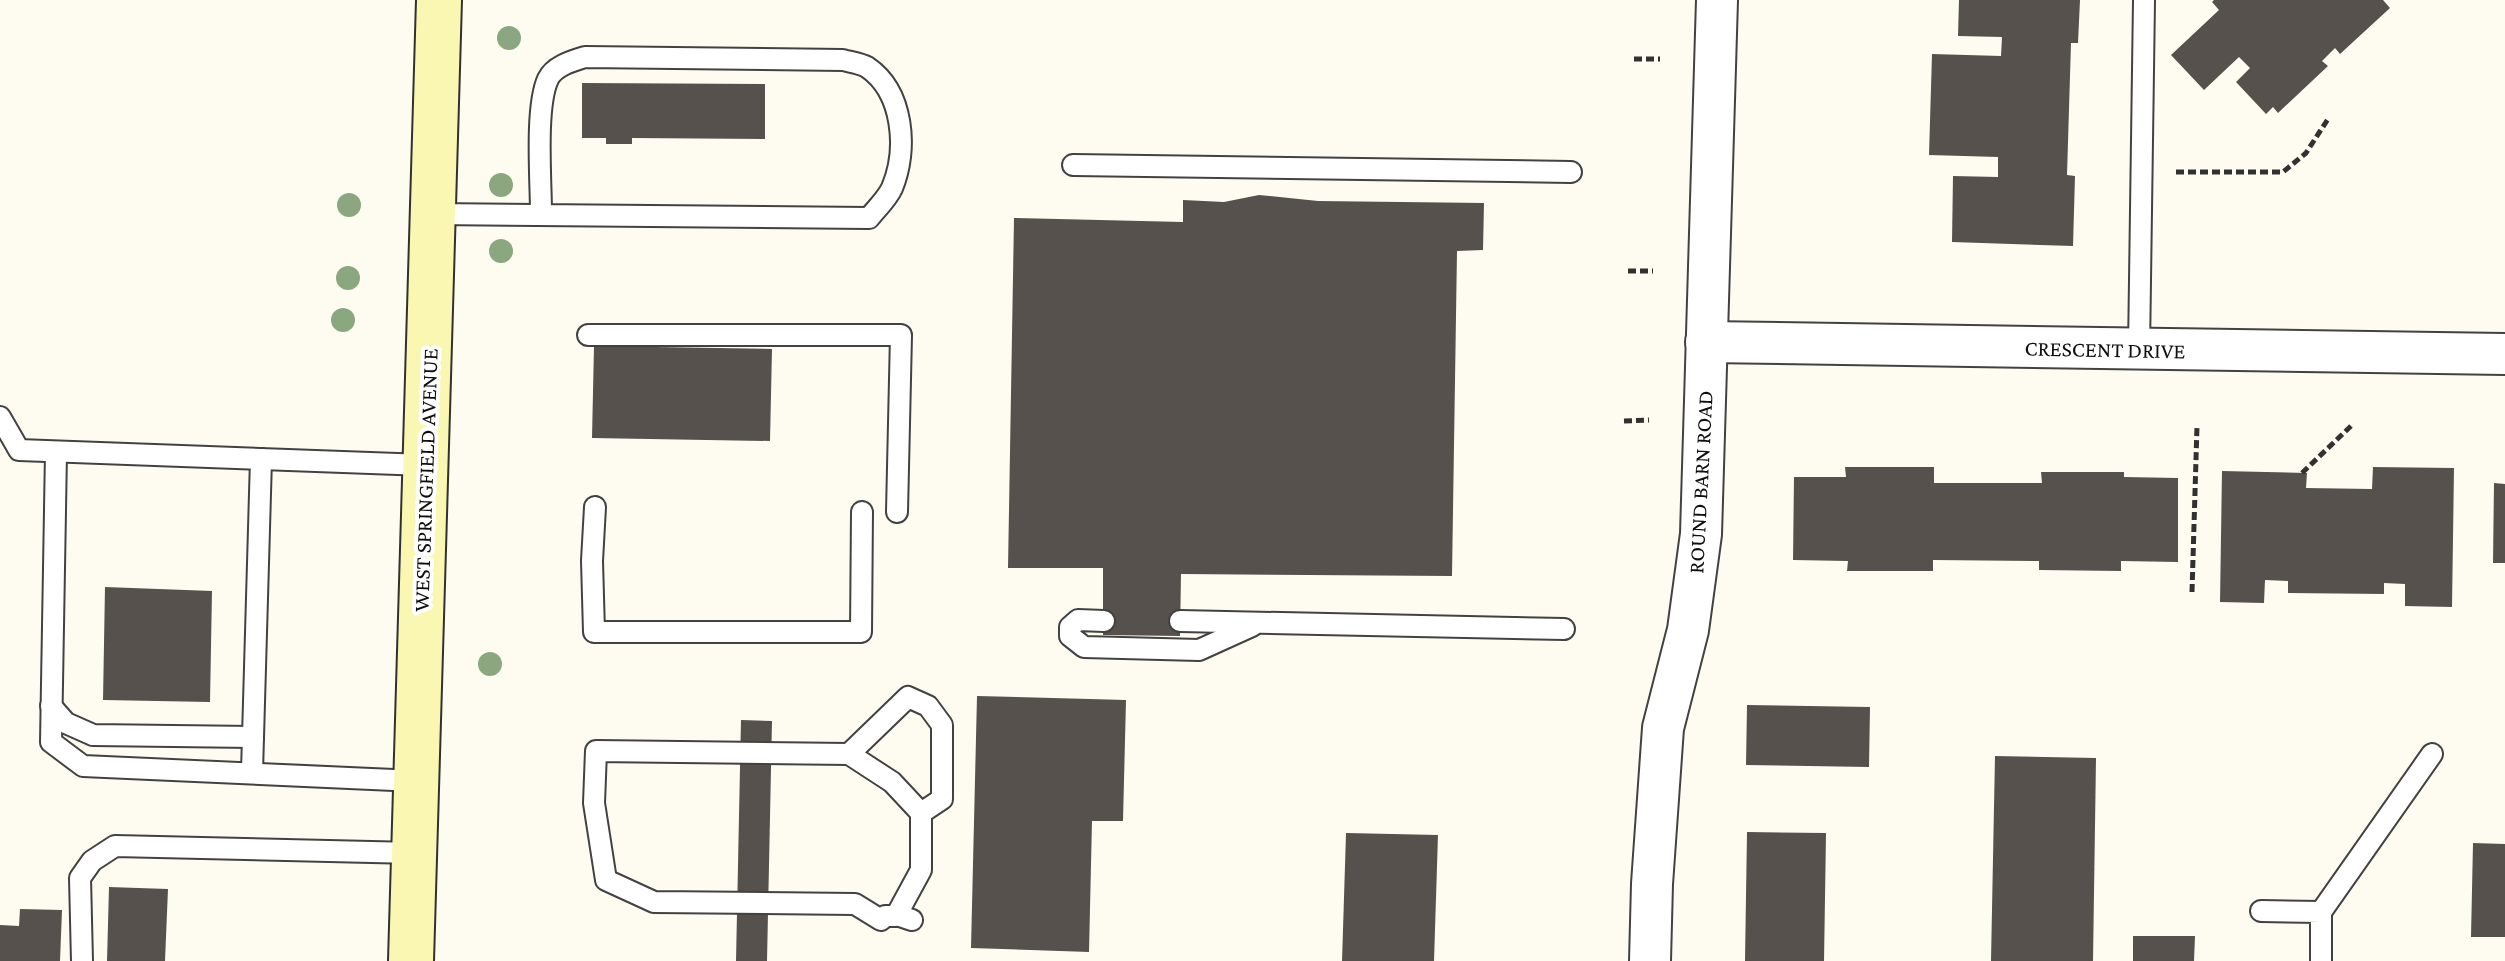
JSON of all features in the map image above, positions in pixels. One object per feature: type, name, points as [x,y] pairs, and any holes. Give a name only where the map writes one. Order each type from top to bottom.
[{"type":"main road","name":"WEST SPRINGFIELD AVENUE","points":[[411,961],[439,0]]},
{"type":"street","name":"ROUND BARN ROAD","points":[[1650,961],[1663,728],[1688,630],[1701,534],[1717,0]]},
{"type":"street","name":"CRESCENT DRIVE","points":[[1706,342],[2505,354]]},
{"type":"lane","points":[[2139,350],[2144,0]]},
{"type":"lane","points":[[432,214],[869,218],[891,190],[900,159],[899,117],[889,88],[866,66],[843,60],[585,57],[565,63],[548,78],[542,109],[541,213]]},
{"type":"lane","points":[[1073,165],[1571,172]]},
{"type":"lane","points":[[588,335],[901,335],[897,512]]},
{"type":"lane","points":[[0,417],[19,450],[425,465]]},
{"type":"lane","points":[[56,452],[51,742],[83,766],[416,781]]},
{"type":"lane","points":[[252,772],[261,459]]},
{"type":"lane","points":[[595,507],[592,561],[594,632],[861,632],[862,512]]},
{"type":"lane","points":[[1104,621],[1078,620],[1070,627],[1070,636],[1084,647],[1199,650],[1260,623]]},
{"type":"lane","points":[[1180,621],[1564,629]]},
{"type":"lane","points":[[849,754],[908,697],[928,706],[942,725],[942,799],[921,813]]},
{"type":"lane","points":[[51,706],[66,723],[93,735],[253,737]]},
{"type":"lane","points":[[596,751],[849,754],[892,782],[921,813],[921,870],[904,918],[885,916],[881,920],[855,904],[654,902],[606,880],[594,803],[596,751]]},
{"type":"lane","points":[[2321,961],[2321,912],[2432,754]]},
{"type":"lane","points":[[82,961],[80,878],[92,861],[115,846],[414,853]]},
{"type":"lane","points":[[2261,911],[2321,912]]},
{"type":"path","points":[[1634,59],[1660,59]]},
{"type":"path","points":[[2176,172],[2283,172],[2306,153],[2328,119]]},
{"type":"path","points":[[1628,271],[1653,271]]},
{"type":"path","points":[[1624,421],[1649,420]]},
{"type":"path","points":[[2192,592],[2197,426]]},
{"type":"path","points":[[2302,473],[2351,426]]},
{"type":"building","points":[[1959,0],[2080,0],[2078,43],[2071,43],[2067,175],[2075,176],[2073,246],[1952,242],[1953,176],[1998,177],[1998,157],[1929,155],[1932,54],[2001,56],[2002,37],[1958,36]]},
{"type":"building","points":[[2383,0],[2390,8],[2340,54],[2335,48],[2322,61],[2328,66],[2278,113],[2273,107],[2266,114],[2236,82],[2250,68],[2239,57],[2204,90],[2171,55],[2219,10],[2212,2]]},
{"type":"building","points":[[582,83],[765,84],[765,139],[632,138],[632,144],[606,144],[606,138],[582,138]]},
{"type":"building","points":[[1259,195],[1318,201],[1484,203],[1483,250],[1457,251],[1452,576],[1181,574],[1180,636],[1103,635],[1103,568],[1008,568],[1014,218],[1183,222],[1183,200],[1224,202]]},
{"type":"building","points":[[594,346],[772,349],[770,441],[592,438]]},
{"type":"building","points":[[1845,467],[1934,467],[1934,483],[2042,483],[2041,472],[2124,472],[2124,477],[2178,478],[2178,562],[2121,561],[2121,571],[2039,570],[2039,561],[1933,560],[1933,571],[1847,571],[1848,561],[1793,560],[1794,477],[1846,477]]},
{"type":"building","points":[[2373,467],[2454,468],[2452,607],[2405,606],[2405,584],[2384,583],[2384,594],[2288,593],[2288,581],[2265,580],[2264,603],[2220,602],[2222,471],[2307,473],[2306,488],[2372,489]]},
{"type":"building","points":[[2494,483],[2505,484],[2505,563],[2493,563]]},
{"type":"building","points":[[105,587],[212,591],[210,702],[103,700]]},
{"type":"building","points":[[977,696],[1126,700],[1123,821],[1092,821],[1089,952],[971,948]]},
{"type":"building","points":[[1747,705],[1870,707],[1869,767],[1746,765]]},
{"type":"building","points":[[741,720],[772,721],[767,961],[736,961]]},
{"type":"building","points":[[1995,756],[2096,758],[2093,961],[1991,961]]},
{"type":"building","points":[[1747,832],[1826,833],[1824,961],[1745,961]]},
{"type":"building","points":[[1346,833],[1438,835],[1434,961],[1342,961]]},
{"type":"building","points":[[2473,843],[2505,844],[2505,937],[2471,937]]},
{"type":"building","points":[[109,887],[168,889],[165,961],[107,961]]},
{"type":"building","points":[[20,909],[62,910],[60,961],[0,961],[0,925],[19,926]]},
{"type":"building","points":[[2133,936],[2195,936],[2194,961],[2133,961]]}]
